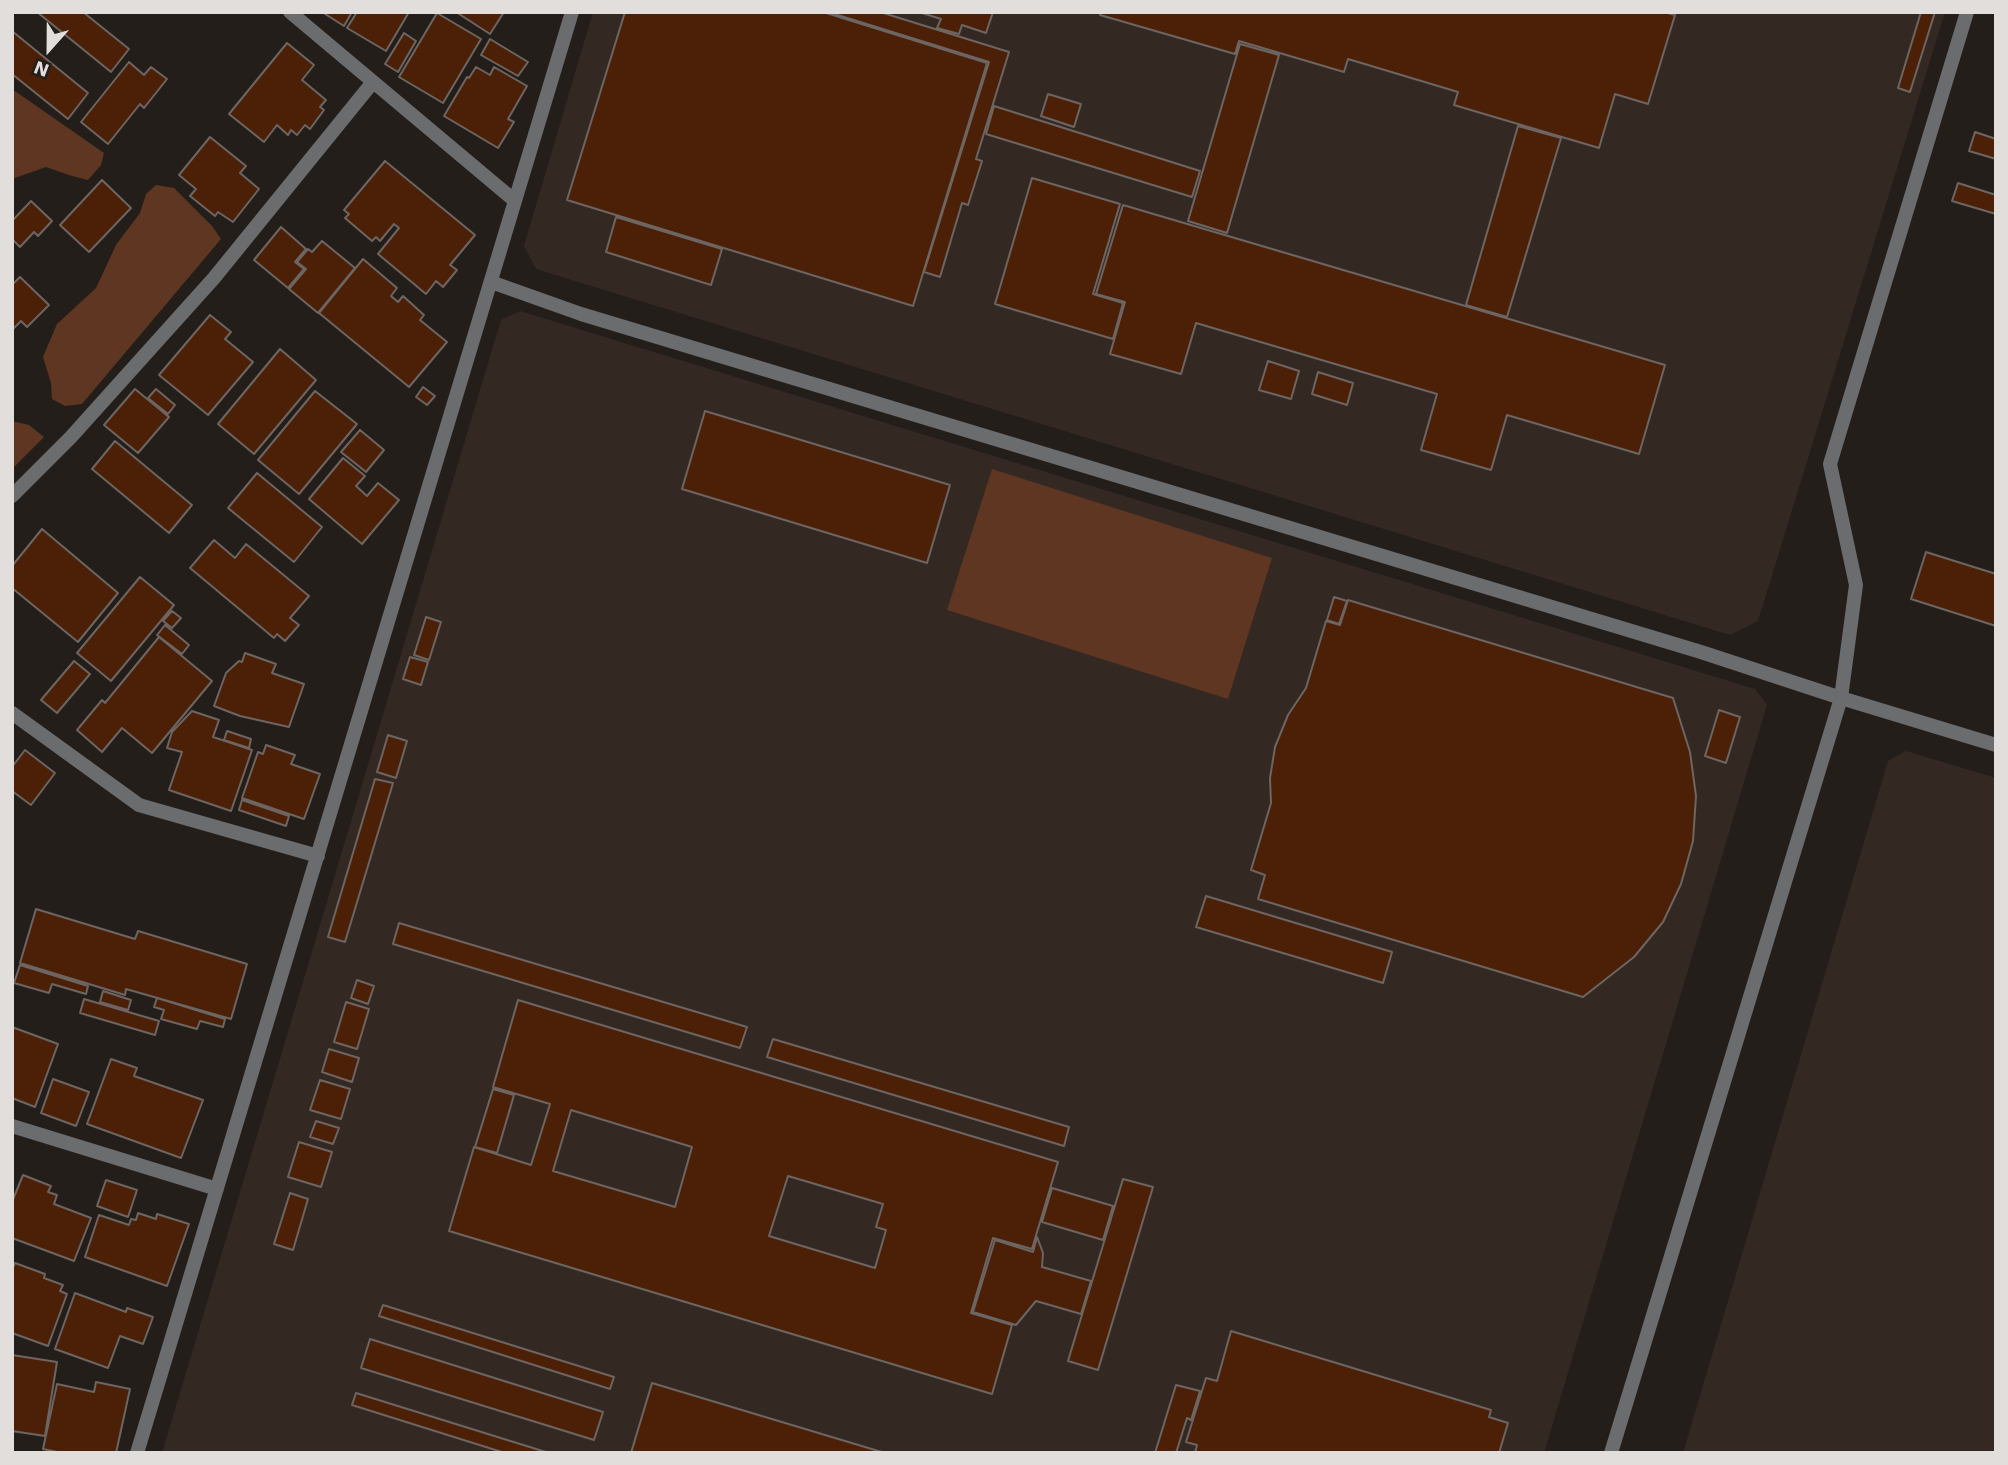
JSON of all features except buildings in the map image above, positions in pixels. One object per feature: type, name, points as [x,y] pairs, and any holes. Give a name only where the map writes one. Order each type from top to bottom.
[{"type":"street","points":[[290,12],[515,201]]},
{"type":"street","points":[[137,1453],[572,12]]},
{"type":"street","points":[[1611,1453],[1841,698],[1856,585],[1830,464],[1967,12]]},
{"type":"street","points":[[12,496],[71,438],[214,278],[373,82]]},
{"type":"street","points":[[491,282],[581,314],[1701,652],[1996,745]]},
{"type":"street","points":[[12,713],[139,805],[317,856]]},
{"type":"street","points":[[12,1126],[217,1189]]},
{"type":"shaded area","points":[[593,12],[1945,12],[1758,621],[1730,635],[536,269],[524,246]]},
{"type":"shaded area","points":[[12,89],[104,153],[101,165],[88,180],[46,167],[12,179]]},
{"type":"shaded area","points":[[156,185],[174,188],[212,226],[221,239],[82,404],[65,406],[52,399],[51,383],[43,357],[57,324],[96,288],[116,245],[140,213],[146,194]]},
{"type":"shaded area","points":[[520,311],[1755,689],[1767,705],[1544,1453],[162,1453],[501,320]]},
{"type":"shaded area","points":[[12,421],[29,425],[44,437],[12,469]]},
{"type":"shaded area","points":[[992,469],[1272,558],[1228,699],[947,610]]},
{"type":"shaded area","points":[[1906,751],[1996,778],[1996,1453],[1683,1453],[1888,761]]}]
